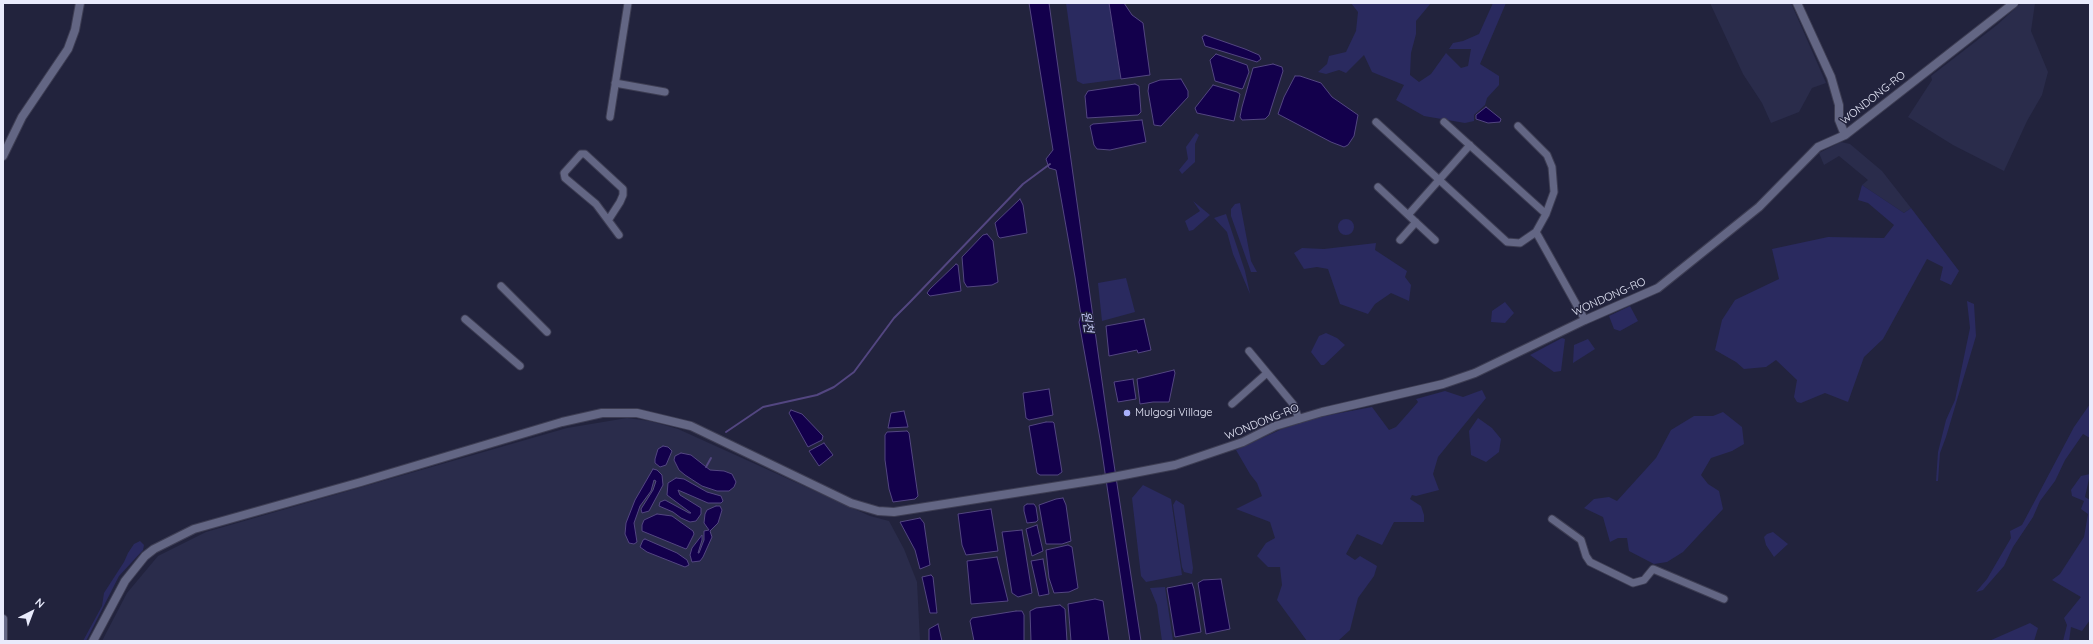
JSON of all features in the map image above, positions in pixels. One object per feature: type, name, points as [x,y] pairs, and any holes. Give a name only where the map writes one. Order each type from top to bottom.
[{"type":"street","points":[[3,156],[22,117],[68,49],[75,30],[80,3]]},
{"type":"street","points":[[610,117],[628,3]]},
{"type":"street","points":[[1797,3],[1831,77],[1839,105],[1839,120],[1845,135]]},
{"type":"street","name":"WONDONG-RO","points":[[93,641],[125,581],[145,556],[154,549],[194,529],[361,482],[562,422],[602,413],[637,413],[691,426],[851,504],[878,511],[894,512],[1104,479],[1175,465],[1243,442],[1275,426],[1322,412],[1443,384],[1469,375],[1515,355],[1585,320],[1658,288],[1759,207],[1818,147],[1845,135],[2014,3]]},
{"type":"street","points":[[615,83],[666,92]]},
{"type":"street","points":[[1376,122],[1507,242],[1520,243],[1536,232],[1546,214],[1554,192],[1552,167],[1547,155],[1518,126]]},
{"type":"street","points":[[1444,122],[1546,214]]},
{"type":"street","points":[[1408,215],[1438,179],[1470,145]]},
{"type":"street","points":[[609,219],[620,202],[623,195],[623,189],[585,154],[581,154],[564,173],[565,178],[596,204],[620,235]]},
{"type":"street","points":[[1378,187],[1435,240]]},
{"type":"street","points":[[1400,240],[1416,222]]},
{"type":"street","points":[[1536,232],[1585,320]]},
{"type":"street","points":[[501,286],[547,332]]},
{"type":"street","points":[[466,318],[520,366]]},
{"type":"street","points":[[1249,351],[1294,404],[1299,419]]},
{"type":"street","points":[[1232,404],[1267,373]]},
{"type":"street","points":[[1552,519],[1582,540],[1586,556],[1590,562],[1633,583],[1644,580],[1653,569],[1724,599]]},
{"type":"street","points":[[3,619],[4,641]]},
{"type":"shaded area","points":[[1066,3],[1109,3],[1121,79],[1083,84],[1077,81]]},
{"type":"shaded area","points":[[1351,3],[1431,3],[1416,21],[1416,34],[1411,53],[1410,75],[1419,82],[1431,74],[1446,53],[1461,68],[1468,66],[1471,49],[1449,49],[1453,43],[1463,41],[1479,34],[1493,3],[1506,3],[1480,64],[1499,76],[1499,85],[1487,98],[1485,105],[1474,115],[1474,121],[1465,123],[1424,116],[1396,100],[1404,85],[1372,72],[1364,55],[1346,73],[1339,70],[1326,74],[1318,72],[1327,64],[1329,56],[1346,52],[1356,31],[1358,12]]},
{"type":"shaded area","points":[[1710,3],[1791,3],[1826,83],[1812,88],[1799,112],[1771,123],[1762,103],[1743,74]]},
{"type":"shaded area","points":[[2021,3],[2035,3],[2031,31],[2048,72],[2042,95],[2027,121],[2004,171],[1953,145],[1908,117],[1932,80],[1931,76],[1997,25]]},
{"type":"shaded area","points":[[1196,133],[1199,135],[1195,144],[1195,162],[1182,174],[1179,170],[1188,159],[1186,147]]},
{"type":"shaded area","points":[[1841,142],[1850,144],[1882,171],[1911,208],[1904,213],[1862,185],[1868,180],[1839,156],[1824,165],[1819,153]]},
{"type":"shaded area","points":[[1862,185],[1904,213],[1911,208],[1959,271],[1951,285],[1940,280],[1943,267],[1927,259],[1883,339],[1864,357],[1848,402],[1825,393],[1801,403],[1797,402],[1794,397],[1797,380],[1776,360],[1766,367],[1744,369],[1736,362],[1715,350],[1722,320],[1735,300],[1779,279],[1772,249],[1828,237],[1884,238],[1894,225],[1868,203],[1858,200]]},
{"type":"shaded area","points":[[1193,201],[1210,215],[1193,230],[1189,231],[1185,221],[1200,211]]},
{"type":"shaded area","points":[[1240,203],[1251,261],[1257,272],[1251,272],[1231,216],[1231,209],[1235,204]]},
{"type":"shaded area","points":[[1226,214],[1245,271],[1250,294],[1233,254],[1227,232],[1214,218]]},
{"type":"shaded area","points":[[1346,219],[1353,224],[1354,227],[1349,234],[1346,235],[1339,230],[1338,227],[1343,220]]},
{"type":"shaded area","points":[[1376,243],[1375,250],[1407,271],[1405,277],[1411,285],[1409,301],[1391,293],[1375,304],[1368,314],[1340,304],[1328,269],[1317,267],[1304,269],[1294,253],[1302,248],[1324,249]]},
{"type":"shaded area","points":[[1126,278],[1135,312],[1102,321],[1098,283]]},
{"type":"shaded area","points":[[1967,301],[1974,304],[1976,336],[1940,453],[1938,481],[1936,481],[1938,452],[1946,420],[1955,400],[1970,328]]},
{"type":"shaded area","points":[[1505,302],[1514,313],[1505,323],[1491,322],[1492,311]]},
{"type":"shaded area","points":[[1630,306],[1638,321],[1620,331],[1614,329],[1609,316]]},
{"type":"shaded area","points":[[1326,333],[1337,338],[1345,345],[1324,365],[1321,365],[1311,352],[1319,336]]},
{"type":"shaded area","points":[[1562,338],[1565,339],[1561,371],[1554,372],[1530,355]]},
{"type":"shaded area","points":[[1588,339],[1595,349],[1573,363],[1574,345]]},
{"type":"shaded area","points":[[1482,390],[1486,398],[1438,457],[1433,474],[1439,490],[1416,496],[1412,495],[1410,499],[1421,506],[1424,515],[1424,522],[1394,522],[1382,545],[1357,534],[1346,554],[1355,560],[1360,556],[1377,566],[1374,576],[1358,598],[1350,630],[1338,641],[1307,641],[1277,600],[1282,585],[1280,567],[1268,567],[1257,556],[1266,543],[1275,538],[1270,522],[1236,509],[1262,496],[1257,483],[1236,450],[1282,429],[1319,417],[1372,407],[1389,430],[1396,427],[1418,402],[1416,399],[1445,391],[1463,397]]},
{"type":"shaded area","points":[[2090,404],[2090,438],[2083,434],[2065,460],[2055,481],[2040,501],[2033,517],[2013,547],[2004,566],[1983,590],[1976,592],[1987,579],[2011,538],[2010,531],[2022,525],[2074,427]]},
{"type":"shaded area","points":[[1723,412],[1742,427],[1744,444],[1732,451],[1711,458],[1701,475],[1708,484],[1719,491],[1723,509],[1683,552],[1667,562],[1654,564],[1629,551],[1627,538],[1618,538],[1610,542],[1603,517],[1584,508],[1594,499],[1609,497],[1617,501],[1656,458],[1671,430],[1694,416],[1713,416]]},
{"type":"shaded area","points":[[627,418],[650,421],[678,429],[870,516],[889,521],[904,549],[917,582],[920,641],[102,641],[127,593],[158,556],[206,532],[567,428]]},
{"type":"shaded area","points":[[1478,418],[1492,428],[1501,439],[1499,452],[1486,462],[1471,455],[1469,431]]},
{"type":"shaded area","points":[[2090,474],[2085,497],[2090,500],[2090,620],[2082,631],[2071,627],[2069,641],[2063,641],[2067,625],[2064,618],[2081,597],[2052,580],[2060,574],[2084,537],[2088,514],[2081,509],[2084,501],[2072,496],[2071,490],[2081,476]]},
{"type":"shaded area","points":[[1143,485],[1171,499],[1182,575],[1146,582],[1141,576],[1132,498]]},
{"type":"shaded area","points":[[1176,500],[1184,505],[1193,568],[1192,574],[1184,572],[1182,567],[1173,505]]},
{"type":"shaded area","points":[[1773,532],[1788,544],[1774,557],[1766,545],[1764,537]]},
{"type":"shaded area","points":[[140,541],[144,545],[143,550],[119,576],[86,641],[83,641],[102,606],[104,593],[134,544]]},
{"type":"shaded area","points":[[1165,587],[1173,641],[1162,641],[1157,605],[1150,588]]},
{"type":"shaded area","points":[[2030,623],[2038,628],[2034,641],[1989,641]]},
{"type":"water","name":"원천","points":[[1029,3],[1049,3],[1110,438],[1141,641],[1130,641],[1100,439],[1079,322],[1081,315],[1075,277],[1056,170],[1049,168],[1046,159],[1053,150]]},
{"type":"water","points":[[1109,3],[1124,3],[1132,15],[1143,23],[1150,75],[1121,79]]},
{"type":"water","points":[[1205,35],[1259,55],[1261,59],[1257,62],[1205,46],[1202,37]]},
{"type":"water","points":[[1216,54],[1247,65],[1249,72],[1242,89],[1215,81],[1210,60]]},
{"type":"water","points":[[1273,64],[1282,67],[1283,71],[1269,115],[1265,119],[1242,120],[1240,117],[1242,107],[1253,68]]},
{"type":"water","points":[[1295,76],[1300,76],[1321,83],[1332,97],[1358,115],[1354,136],[1348,145],[1344,147],[1331,142],[1278,114],[1284,97]]},
{"type":"water","points":[[1181,79],[1188,91],[1188,97],[1161,126],[1154,125],[1148,91],[1149,84],[1160,80]]},
{"type":"water","points":[[1135,84],[1139,86],[1141,112],[1138,115],[1087,118],[1085,96],[1088,91]]},
{"type":"water","points":[[1213,85],[1240,94],[1234,121],[1197,113],[1195,108]]},
{"type":"water","points":[[1486,107],[1501,119],[1500,122],[1488,123],[1476,119],[1476,115]]},
{"type":"water","points":[[1142,120],[1146,142],[1110,150],[1097,149],[1094,145],[1090,126],[1093,124]]},
{"type":"water","points":[[1020,199],[1023,205],[1027,233],[1000,238],[998,236],[995,223]]},
{"type":"water","points":[[987,234],[993,241],[998,282],[992,285],[967,287],[964,282],[962,257],[983,235]]},
{"type":"water","points":[[956,264],[958,265],[961,291],[930,296],[927,293],[930,289]]},
{"type":"water","points":[[1144,319],[1151,350],[1138,353],[1137,350],[1109,356],[1106,326]]},
{"type":"water","points":[[1174,370],[1175,373],[1169,402],[1140,404],[1137,379]]},
{"type":"water","points":[[1133,379],[1136,399],[1118,402],[1114,382]]},
{"type":"water","points":[[1049,389],[1053,415],[1029,420],[1026,418],[1023,393]]},
{"type":"water","points":[[791,410],[802,414],[823,436],[822,440],[808,447],[789,413]]},
{"type":"water","points":[[904,411],[908,427],[888,428],[891,413]]},
{"type":"water","points":[[1046,422],[1054,423],[1062,472],[1058,475],[1040,475],[1037,473],[1029,426]]},
{"type":"water","points":[[907,431],[909,433],[918,496],[915,499],[893,502],[889,489],[885,460],[885,435],[887,432]]},
{"type":"water","points":[[824,443],[833,455],[819,466],[809,451]]},
{"type":"water","points":[[663,446],[668,447],[672,451],[666,465],[660,467],[655,463],[655,459],[658,449]]},
{"type":"water","points":[[681,453],[691,455],[710,470],[724,471],[732,474],[736,482],[734,487],[729,491],[717,491],[702,486],[679,470],[674,460],[675,456]]},
{"type":"water","points":[[653,469],[657,470],[662,475],[663,485],[649,511],[642,513],[641,509],[653,490],[656,481],[654,480],[651,491],[640,506],[634,523],[637,542],[634,544],[629,543],[625,534],[626,523],[635,500]]},
{"type":"water","points":[[676,478],[684,479],[707,492],[721,496],[723,501],[721,503],[708,503],[678,490],[680,495],[701,508],[701,514],[696,521],[690,522],[681,518],[673,512],[659,506],[660,502],[665,500],[691,513],[667,495],[668,483]]},
{"type":"water","points":[[1063,498],[1066,505],[1071,541],[1062,544],[1046,544],[1039,505]]},
{"type":"water","points":[[1027,504],[1034,504],[1036,507],[1038,520],[1036,522],[1027,523],[1024,506]]},
{"type":"water","points":[[720,506],[722,510],[718,523],[710,531],[712,537],[700,561],[692,562],[690,555],[692,548],[702,535],[699,553],[704,540],[704,531],[709,530],[704,523],[705,514],[707,510]]},
{"type":"water","points":[[991,509],[998,551],[966,555],[962,545],[958,514]]},
{"type":"water","points":[[657,514],[672,516],[693,531],[694,534],[686,549],[642,531],[644,520]]},
{"type":"water","points":[[920,518],[924,523],[930,565],[920,569],[915,550],[900,522]]},
{"type":"water","points":[[1037,525],[1043,551],[1032,556],[1026,529]]},
{"type":"water","points":[[1022,530],[1032,593],[1018,597],[1012,593],[1002,532]]},
{"type":"water","points":[[645,539],[677,553],[687,560],[689,565],[685,567],[647,552],[640,547]]},
{"type":"water","points":[[1068,545],[1072,547],[1078,588],[1069,592],[1054,593],[1049,578],[1046,550]]},
{"type":"water","points":[[997,557],[1008,601],[971,604],[967,561]]},
{"type":"water","points":[[1043,559],[1049,594],[1039,596],[1031,561]]},
{"type":"water","points":[[931,575],[933,577],[937,613],[930,613],[922,577]]},
{"type":"water","points":[[1221,579],[1230,629],[1206,634],[1198,583],[1203,580]]},
{"type":"water","points":[[1192,583],[1201,632],[1175,637],[1167,588]]},
{"type":"water","points":[[1095,599],[1103,601],[1109,641],[1071,641],[1068,604]]},
{"type":"water","points":[[1060,605],[1065,609],[1067,641],[1031,641],[1030,611],[1036,608]]},
{"type":"water","points":[[1022,611],[1024,615],[1024,641],[974,641],[970,621],[972,618]]},
{"type":"water","points":[[938,624],[942,641],[929,641],[929,629]]},
{"type":"waterway","points":[[726,432],[763,407],[817,395],[834,387],[854,372],[894,318],[1023,184],[1050,164]]},
{"type":"waterway","points":[[706,467],[711,458]]},
{"type":"place","name":"Mulgogi Village","points":[[1127,413]]}]
